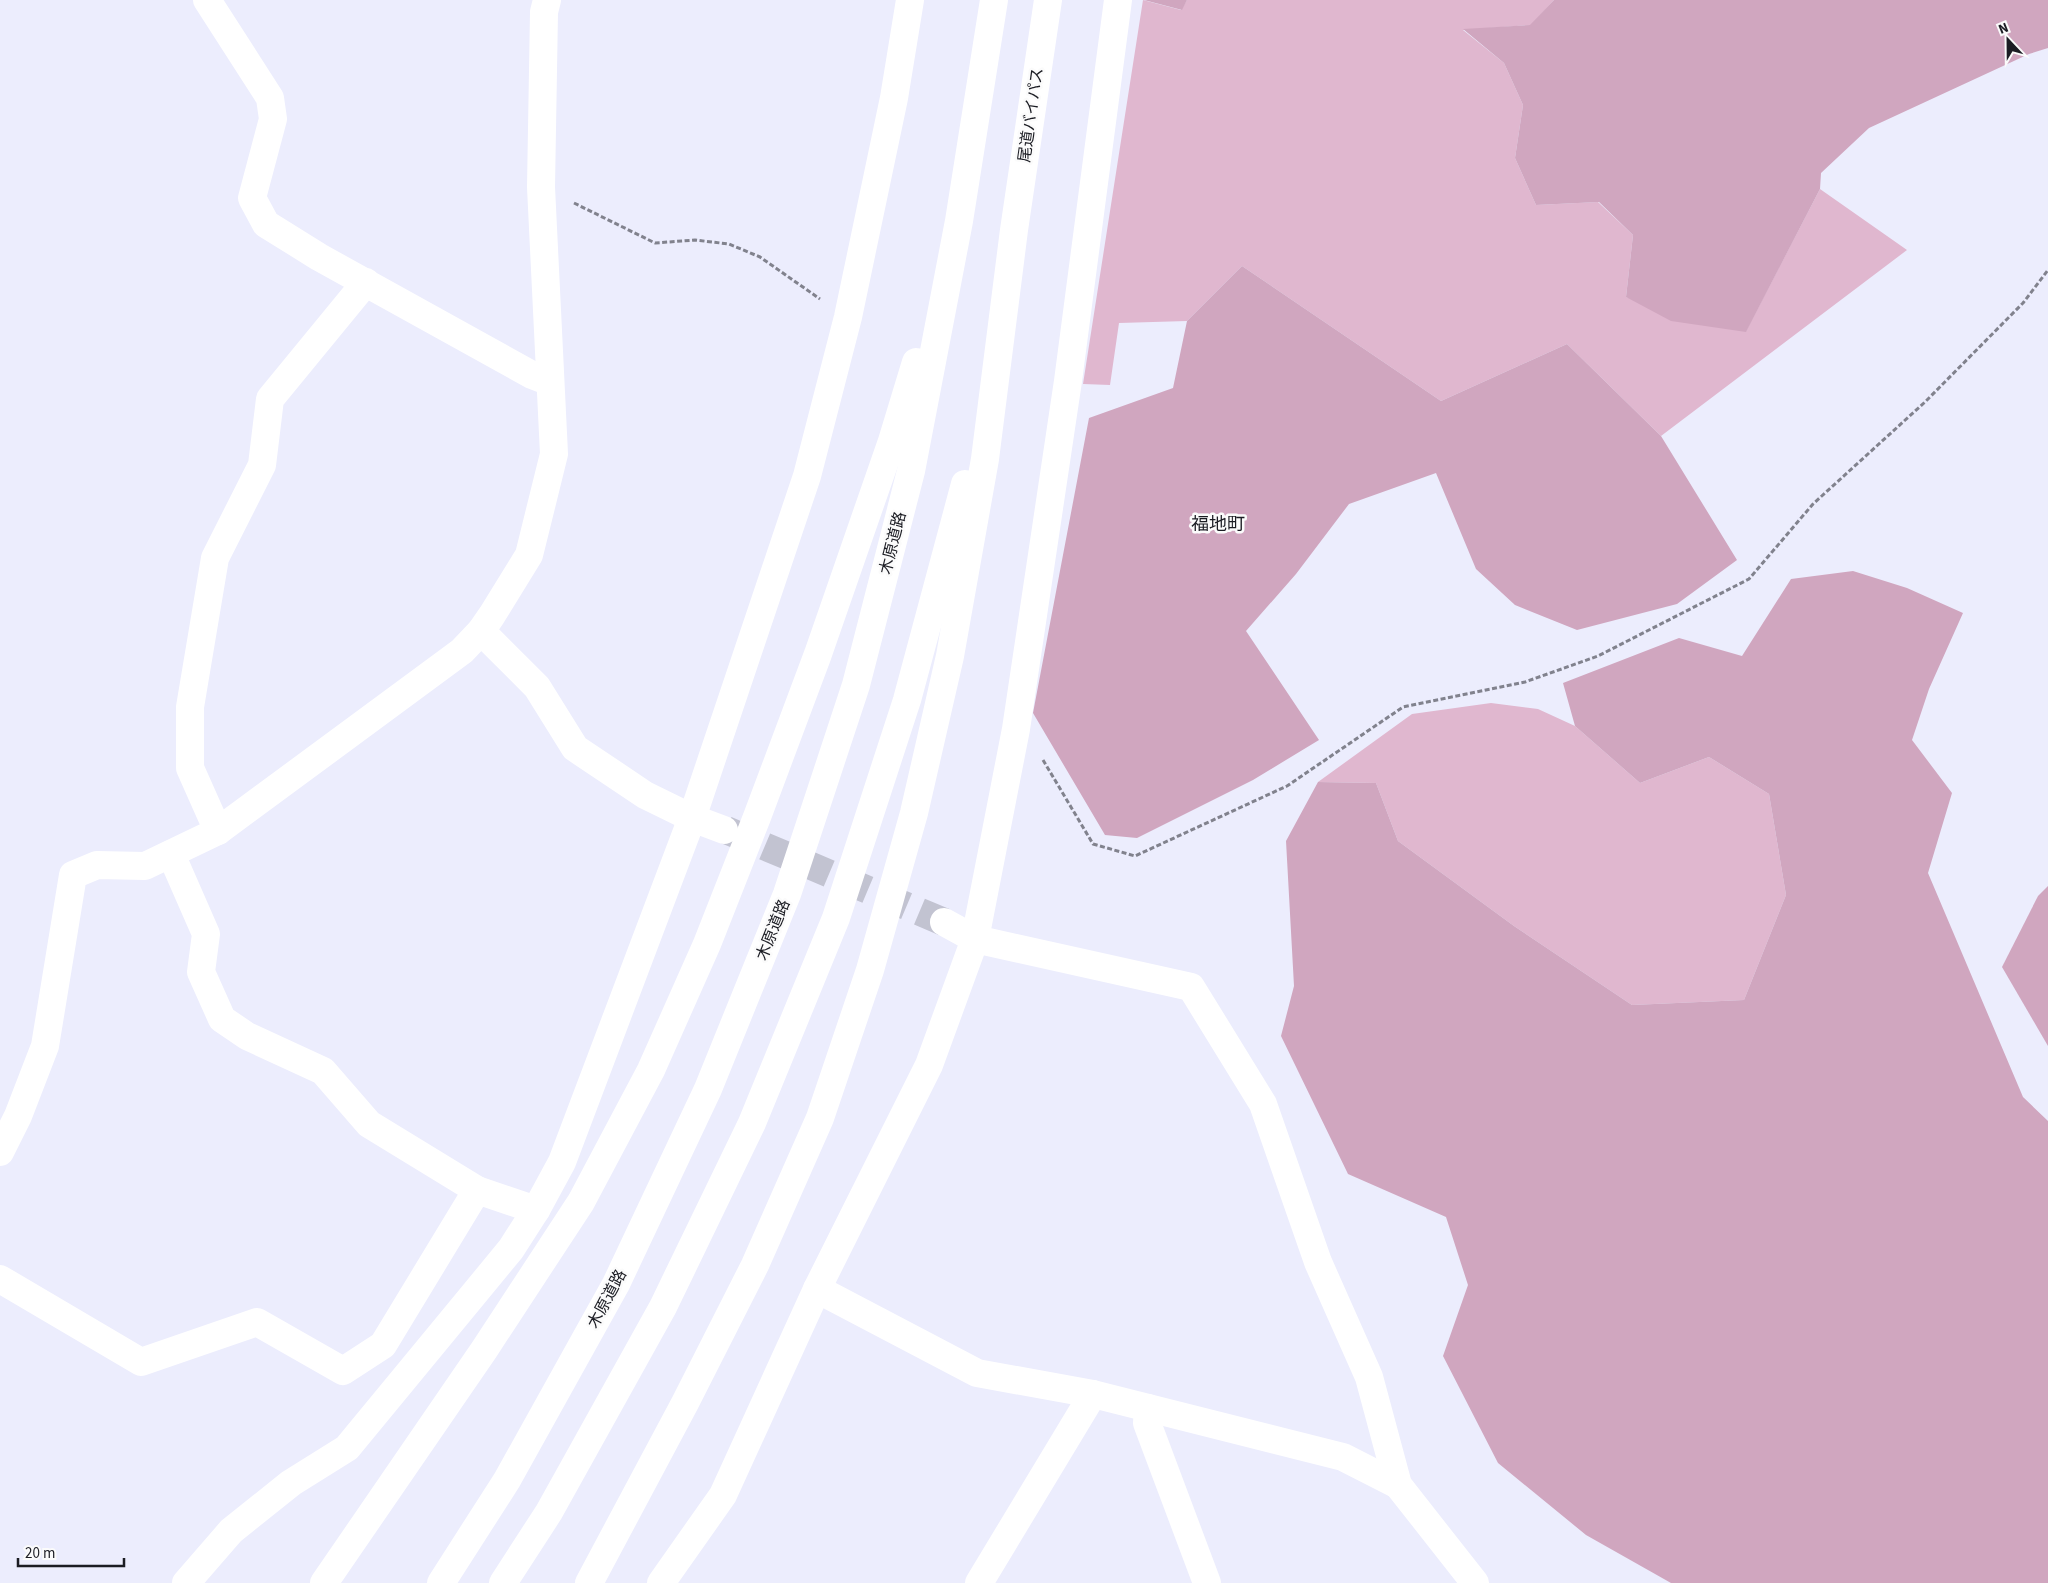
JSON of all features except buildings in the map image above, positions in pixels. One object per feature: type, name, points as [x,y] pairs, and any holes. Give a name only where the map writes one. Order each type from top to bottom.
[{"type":"main road","points":[[207,0],[270,98],[273,119],[252,198],[266,224],[319,257],[532,375],[550,382]]},
{"type":"main road","points":[[0,1152],[18,1116],[46,1046],[73,875],[97,866],[145,866],[218,831],[462,651],[481,631],[529,554],[554,454],[541,187],[544,12],[547,0]]},
{"type":"main road","points":[[186,1583],[231,1531],[291,1483],[347,1448],[511,1249],[536,1210],[562,1162],[692,818],[807,476],[848,317],[894,98],[910,0]]},
{"type":"main road","points":[[324,1583],[484,1350],[581,1202],[651,1070],[711,935],[757,818],[814,663],[892,441],[959,221],[994,0]]},
{"type":"main road","name":"尾道バイパス","points":[[1014,230],[1048,0]]},
{"type":"main road","points":[[661,1583],[723,1496],[817,1290],[929,1065],[975,940],[1016,729],[1068,382],[1118,0]]},
{"type":"main road","name":"木原道路","points":[[441,1583],[507,1480],[616,1284],[708,1089],[787,894],[856,685],[885,574],[911,471],[959,221]]},
{"type":"main road","points":[[503,1583],[549,1512],[663,1307],[752,1123],[836,918],[908,700],[966,480],[1014,230]]},
{"type":"main road","points":[[589,1583],[756,1265],[820,1118],[870,970],[914,813],[950,656],[986,459],[1014,230]]},
{"type":"main road","points":[[218,831],[190,768],[190,708],[215,558],[262,465],[270,399],[366,282]]},
{"type":"main road","points":[[481,631],[537,687],[575,748],[645,795],[692,818],[724,830]]},
{"type":"main road","points":[[171,854],[206,934],[201,972],[222,1019],[247,1036],[323,1071],[369,1124],[477,1190],[536,1210]]},
{"type":"main road","points":[[944,922],[975,940],[1190,987],[1263,1104],[1318,1262],[1370,1377],[1398,1485],[1475,1583]]},
{"type":"main road","points":[[0,1279],[141,1362],[257,1322],[342,1371],[383,1345],[477,1190]]},
{"type":"main road","points":[[817,1290],[977,1374],[1093,1394],[1343,1457],[1398,1485]]},
{"type":"main road","points":[[979,1583],[1093,1394]]},
{"type":"main road","points":[[1148,1408],[1147,1423],[1207,1583]]},
{"type":"path","points":[[541,187],[655,243],[695,240],[729,244],[760,257],[848,317]]},
{"type":"path","points":[[1016,729],[1026,733],[1093,844],[1135,856],[1287,786],[1403,707],[1525,682],[1598,656],[1749,579],[1812,504],[1925,402],[2024,303],[2048,270]]},
{"type":"shaded area","points":[[1143,0],[1181,10],[1187,0],[1554,0],[1531,25],[1463,30],[1504,63],[1523,105],[1515,158],[1536,205],[1598,202],[1633,235],[1626,297],[1746,331],[1820,189],[1907,250],[1661,436],[1567,344],[1441,401],[1242,266],[1187,321],[1119,323],[1110,385],[1083,384]]},
{"type":"shaded area","points":[[1144,0],[1187,0],[1182,10]]},
{"type":"shaded area","points":[[1554,0],[2048,0],[2048,48],[2029,54],[1869,128],[1821,173],[1820,189],[1746,332],[1671,321],[1626,297],[1633,235],[1599,202],[1536,205],[1515,158],[1523,105],[1504,63],[1463,29],[1530,25]]},
{"type":"shaded area","points":[[1242,266],[1441,401],[1567,344],[1661,436],[1737,560],[1677,604],[1577,630],[1515,605],[1476,569],[1436,473],[1349,504],[1296,574],[1246,631],[1319,740],[1253,780],[1137,838],[1105,835],[1033,713],[1089,418],[1173,388],[1187,321]]},
{"type":"shaded area","points":[[1853,571],[1907,588],[1963,613],[1929,689],[1912,740],[1952,793],[1928,873],[2023,1097],[2048,1121],[2048,1583],[1671,1583],[1586,1535],[1498,1463],[1443,1356],[1468,1285],[1446,1217],[1348,1174],[1281,1036],[1294,986],[1286,841],[1318,782],[1376,783],[1398,841],[1514,926],[1632,1005],[1744,1000],[1786,895],[1769,794],[1709,757],[1640,783],[1575,726],[1563,683],[1679,638],[1742,656],[1791,579]]},
{"type":"shaded area","points":[[1491,703],[1538,709],[1575,726],[1640,783],[1709,757],[1769,794],[1786,895],[1744,1000],[1632,1005],[1514,926],[1398,841],[1376,783],[1318,782],[1412,714]]},
{"type":"shaded area","points":[[2048,886],[2048,1046],[2002,967],[2038,896]]},
{"type":"tunnel","points":[[726,830],[944,922]]},
{"type":"district","name":"福地町","points":[[1218,524]]}]
